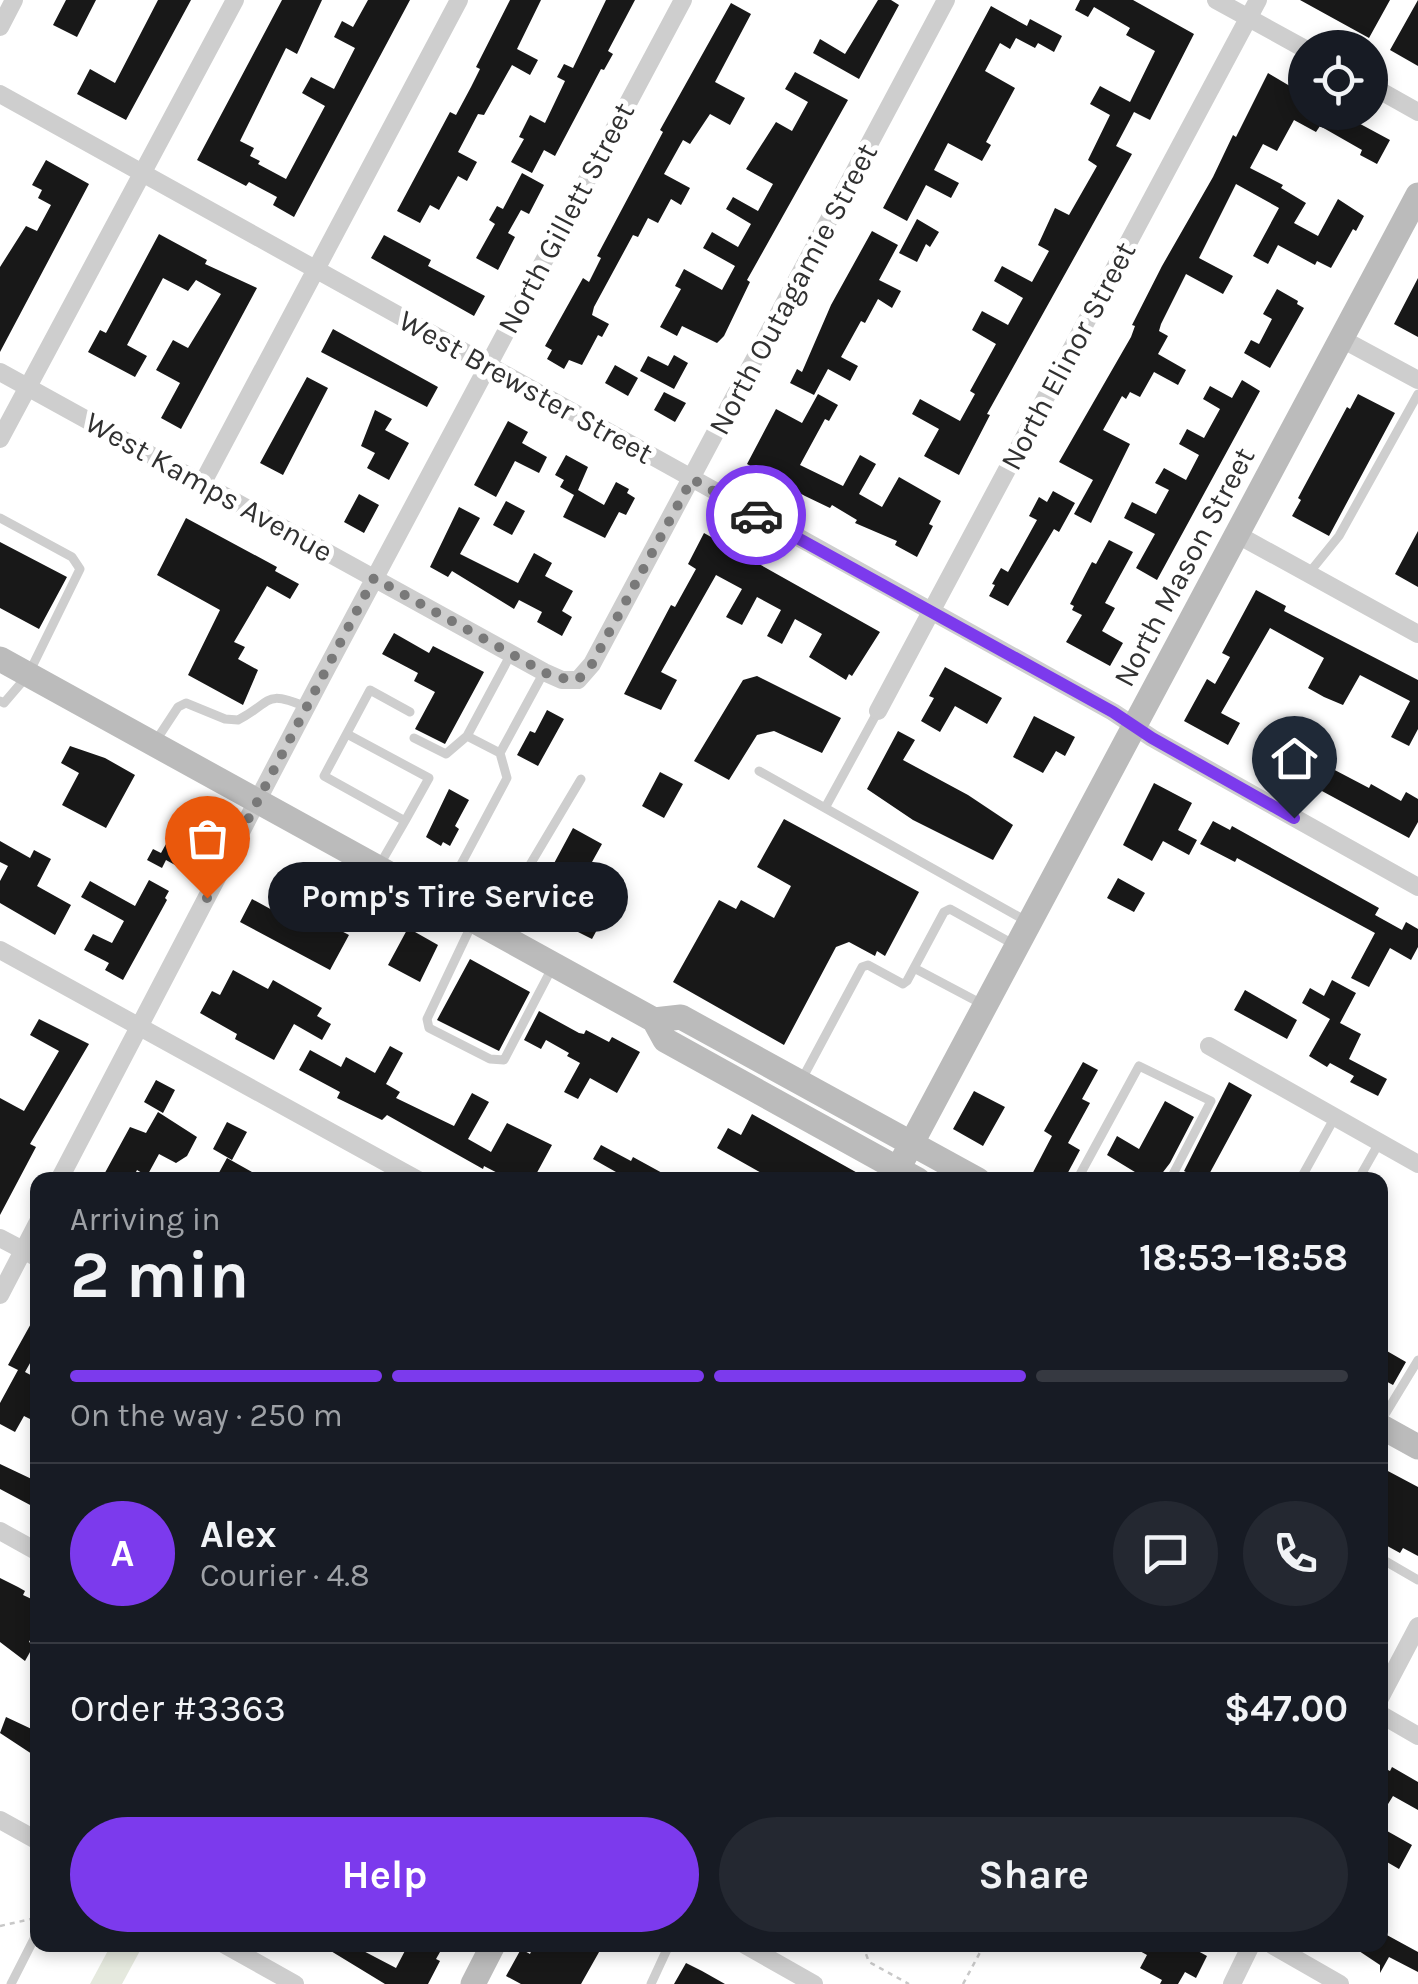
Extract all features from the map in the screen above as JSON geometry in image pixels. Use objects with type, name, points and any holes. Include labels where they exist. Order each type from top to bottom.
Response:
[{"type":"main road","name":"North Mason Street","points":[[904,1172],[912,1143],[1418,195]]},
{"type":"main road","points":[[0,659],[654,1020],[665,1040],[896,1172]]},
{"type":"main road","points":[[654,1020],[681,1016],[964,1172]]},
{"type":"main road","points":[[697,1057],[741,1067],[875,1139],[912,1143]]},
{"type":"main road","points":[[911,1172],[922,1166],[934,1172]]},
{"type":"main road","points":[[1388,1431],[1418,1447]]},
{"type":"main road","points":[[473,1984],[490,1952]]},
{"type":"street","points":[[0,27],[14,0]]},
{"type":"street","points":[[0,439],[235,0]]},
{"type":"street","points":[[202,484],[459,0]]},
{"type":"street","name":"North Gillett Street","points":[[63,1172],[683,0]]},
{"type":"street","name":"North Outagamie Street","points":[[578,680],[592,664],[946,0]]},
{"type":"street","points":[[1216,0],[1288,40]]},
{"type":"street","name":"North Elinor Street","points":[[878,711],[1258,0]]},
{"type":"street","name":"West Brewster Street","points":[[0,94],[1418,887]]},
{"type":"street","points":[[1388,95],[1418,112]]},
{"type":"street","points":[[1342,338],[1418,380]]},
{"type":"street","name":"West Kamps Avenue","points":[[0,372],[544,672],[562,680],[578,680]]},
{"type":"street","points":[[1238,535],[1418,634]]},
{"type":"street","points":[[0,950],[403,1172]]},
{"type":"street","points":[[1209,1046],[1418,1164]]},
{"type":"street","points":[[0,1238],[30,1254],[0,1295]]},
{"type":"street","points":[[0,1531],[30,1548]]},
{"type":"street","points":[[1388,1683],[1418,1626]]},
{"type":"street","points":[[1388,1719],[1418,1736]]},
{"type":"street","points":[[0,1820],[30,1837]]},
{"type":"street","points":[[237,1952],[295,1984]]},
{"type":"street","points":[[757,1952],[814,1984]]},
{"type":"street","points":[[1232,1984],[1248,1952]]},
{"type":"street","points":[[1284,1952],[1340,1984]]},
{"type":"lane","points":[[1308,574],[1340,536],[1418,394]]},
{"type":"lane","points":[[0,518],[72,556],[80,570],[28,675],[4,703],[0,702]]},
{"type":"lane","points":[[414,738],[446,754],[467,736],[512,654]]},
{"type":"lane","points":[[440,904],[507,778],[500,753],[544,672]]},
{"type":"lane","points":[[405,821],[324,776],[370,690],[410,712]]},
{"type":"lane","points":[[154,744],[178,708],[186,703],[224,719],[238,720],[266,699],[286,698],[306,707]]},
{"type":"lane","points":[[826,808],[878,711]]},
{"type":"lane","points":[[348,734],[428,778],[378,869]]},
{"type":"lane","points":[[467,736],[500,753]]},
{"type":"lane","points":[[759,771],[826,808],[1023,934]]},
{"type":"lane","points":[[553,966],[504,1060],[490,1059],[429,1028],[426,1019],[482,927],[582,779]]},
{"type":"lane","points":[[801,1082],[862,967],[868,965],[903,984],[944,912],[950,910],[1023,934]]},
{"type":"lane","points":[[914,968],[985,1006]]},
{"type":"lane","points":[[1081,1172],[1138,1066],[1211,1101],[1174,1172]]},
{"type":"lane","points":[[1304,1172],[1334,1117]]},
{"type":"lane","points":[[1362,1172],[1379,1142]]},
{"type":"lane","points":[[1388,1413],[1418,1360]]},
{"type":"lane","points":[[1388,1563],[1418,1580]]},
{"type":"lane","points":[[11,1984],[30,1947]]},
{"type":"lane","points":[[651,1984],[666,1952]]},
{"type":"path","points":[[0,1926],[30,1919]]},
{"type":"path","points":[[867,1952],[870,1962],[909,1984]]},
{"type":"path","points":[[963,1984],[980,1952]]},
{"type":"shaded area","points":[[107,1952],[139,1952],[122,1984],[90,1984]]},
{"type":"building","points":[[66,0],[96,0],[77,37],[53,25]]},
{"type":"building","points":[[158,0],[191,0],[126,120],[77,94],[90,69],[115,83]]},
{"type":"building","points":[[282,0],[322,0],[297,54],[286,48],[240,141],[254,148],[250,156],[260,161],[258,164],[286,179],[325,106],[302,93],[311,77],[334,89],[355,48],[334,37],[342,21],[353,27],[368,0],[410,0],[294,217],[273,205],[277,197],[249,182],[246,186],[197,160]]},
{"type":"building","points":[[510,0],[541,0],[517,49],[538,60],[530,75],[512,65],[484,115],[478,114],[458,152],[477,162],[467,181],[458,176],[439,210],[430,205],[420,223],[397,211],[450,112],[456,115],[471,87],[480,69],[476,67]]},
{"type":"building","points":[[606,0],[635,0],[608,51],[613,54],[601,69],[555,156],[544,150],[532,173],[511,162],[524,139],[519,137],[530,115],[545,123],[565,81],[557,77],[564,64],[573,68]]},
{"type":"building","points":[[878,0],[891,0],[899,5],[859,79],[813,53],[820,39],[845,54]]},
{"type":"building","points":[[1080,0],[1133,0],[1194,34],[1150,120],[1134,112],[1116,146],[1132,154],[987,414],[990,415],[959,475],[924,456],[939,429],[912,414],[920,399],[960,421],[975,394],[970,391],[996,344],[972,330],[982,311],[1008,325],[1023,298],[994,281],[1002,266],[1032,282],[1049,251],[1038,245],[1055,208],[1069,215],[1097,166],[1088,160],[1110,115],[1090,104],[1100,86],[1130,102],[1155,51],[1126,35],[1130,28],[1094,7],[1088,17],[1075,10]]},
{"type":"building","points":[[1300,0],[1390,0],[1373,30],[1354,30]]},
{"type":"building","points":[[1418,0],[1418,66],[1390,50]]},
{"type":"building","points":[[731,3],[751,14],[715,82],[745,98],[730,125],[710,114],[690,144],[683,140],[664,174],[690,188],[681,205],[671,199],[658,223],[648,218],[638,237],[633,235],[594,307],[592,315],[609,324],[602,337],[598,335],[582,365],[569,360],[564,369],[547,359],[552,350],[545,346],[583,278],[589,282],[601,258],[597,256],[663,132],[660,130]]},
{"type":"building","points":[[991,6],[1027,26],[1030,19],[1062,36],[1054,52],[1016,38],[1010,49],[1000,43],[985,71],[1015,88],[986,142],[991,145],[982,161],[948,143],[934,170],[959,183],[951,198],[926,185],[907,221],[883,208]]},
{"type":"building","points":[[795,72],[848,100],[747,280],[750,282],[724,336],[717,343],[682,326],[677,336],[660,327],[681,289],[675,286],[684,269],[722,290],[735,266],[703,248],[712,232],[738,247],[751,224],[726,209],[733,197],[758,211],[773,184],[746,169],[776,122],[792,131],[808,102],[785,89]]},
{"type":"building","points":[[1268,73],[1288,85],[1289,130],[1277,151],[1263,144],[1250,168],[1283,185],[1281,188],[1306,203],[1294,223],[1318,236],[1338,199],[1364,216],[1331,268],[1317,261],[1315,265],[1278,245],[1268,264],[1253,256],[1279,208],[1236,184],[1199,258],[1233,276],[1223,294],[1186,274],[1161,324],[1159,331],[1168,336],[1158,354],[1186,370],[1178,385],[1154,372],[1140,397],[1130,392],[1126,399],[1122,396],[1103,430],[1130,444],[1091,523],[1074,514],[1093,480],[1059,462],[1131,337],[1135,326],[1132,325],[1233,135],[1236,137]]},
{"type":"building","points":[[1327,130],[1371,130],[1390,140],[1377,164],[1360,155],[1362,150]]},
{"type":"building","points":[[46,160],[89,184],[0,352],[0,267],[26,226],[37,231],[51,205],[38,198],[42,190],[32,185]]},
{"type":"building","points":[[522,173],[544,185],[529,214],[521,210],[508,233],[515,237],[498,270],[476,258],[495,224],[489,220],[497,206],[503,209]]},
{"type":"building","points":[[917,219],[939,232],[930,247],[926,244],[917,262],[899,253]]},
{"type":"building","points":[[872,231],[898,245],[879,280],[901,291],[892,308],[878,299],[865,323],[861,321],[841,357],[858,366],[850,381],[828,369],[814,395],[790,383],[797,369],[802,372],[831,305]]},
{"type":"building","points":[[159,234],[207,260],[205,264],[257,288],[181,429],[161,418],[180,383],[156,370],[173,340],[188,348],[221,294],[196,280],[188,291],[163,278],[127,345],[147,356],[135,377],[88,352],[100,330],[106,333]]},
{"type":"building","points":[[384,235],[431,260],[428,266],[485,296],[474,316],[371,258]]},
{"type":"building","points":[[1418,278],[1418,337],[1394,324]]},
{"type":"building","points":[[1277,289],[1304,308],[1270,368],[1244,353],[1251,340],[1259,344],[1272,319],[1263,314]]},
{"type":"building","points":[[333,329],[438,387],[427,407],[321,352]]},
{"type":"building","points":[[674,355],[688,363],[674,389],[640,371],[648,356],[668,366]]},
{"type":"building","points":[[615,365],[638,378],[628,396],[605,383]]},
{"type":"building","points":[[307,377],[328,388],[283,475],[260,463]]},
{"type":"building","points":[[1242,380],[1260,391],[1157,580],[1136,568],[1155,534],[1124,518],[1132,502],[1156,514],[1169,490],[1155,483],[1164,468],[1186,480],[1199,455],[1179,444],[1187,429],[1204,438],[1220,409],[1203,399],[1210,386],[1232,398]]},
{"type":"building","points":[[664,392],[686,403],[675,422],[654,410]]},
{"type":"building","points":[[818,394],[838,405],[829,421],[825,419],[800,465],[843,486],[860,455],[876,464],[859,494],[882,507],[899,477],[941,501],[917,557],[895,545],[897,541],[855,523],[857,520],[832,505],[830,508],[805,496],[747,464],[776,409],[802,423]]},
{"type":"building","points":[[1358,394],[1395,413],[1329,536],[1292,516],[1347,407],[1350,409]]},
{"type":"building","points":[[375,410],[392,419],[385,430],[409,443],[389,480],[367,468],[375,453],[361,446]]},
{"type":"building","points":[[508,421],[528,432],[522,443],[547,457],[539,473],[515,461],[496,497],[474,485]]},
{"type":"building","points":[[566,455],[588,467],[578,490],[604,505],[616,482],[629,489],[627,493],[635,498],[626,515],[619,512],[605,538],[563,517],[574,495],[560,487],[564,480],[555,475]]},
{"type":"building","points":[[1053,491],[1075,503],[1059,532],[1054,529],[1008,606],[989,596],[995,585],[992,584],[1001,568],[1008,572],[1037,520],[1029,516],[1039,497],[1047,502]]},
{"type":"building","points":[[359,494],[379,505],[364,533],[344,522]]},
{"type":"building","points":[[506,501],[525,511],[512,535],[493,525]]},
{"type":"building","points":[[459,507],[480,518],[460,554],[518,583],[534,553],[552,563],[545,576],[573,591],[562,611],[572,617],[562,636],[537,622],[542,612],[519,600],[514,609],[452,571],[448,577],[430,567]]},
{"type":"building","points":[[186,518],[277,567],[275,571],[299,584],[290,599],[267,586],[234,642],[245,647],[238,659],[258,670],[243,705],[188,675],[220,610],[157,575]]},
{"type":"building","points":[[1418,531],[1418,587],[1395,574]]},
{"type":"building","points":[[704,533],[880,632],[852,676],[849,674],[846,680],[809,657],[822,634],[795,619],[782,644],[767,636],[781,610],[757,597],[742,625],[726,617],[742,589],[716,575],[661,672],[677,680],[661,710],[624,694],[671,605],[675,607],[696,569],[688,564]]},
{"type":"building","points":[[1109,540],[1133,552],[1105,603],[1115,608],[1102,631],[1123,643],[1110,666],[1066,642],[1082,615],[1072,610],[1074,606],[1070,604],[1092,562],[1096,564]]},
{"type":"building","points":[[0,542],[67,577],[39,629],[0,608]]},
{"type":"building","points":[[1256,590],[1286,606],[1284,611],[1418,680],[1418,729],[1409,746],[1391,737],[1410,701],[1360,675],[1343,705],[1324,697],[1308,688],[1324,658],[1270,628],[1221,713],[1240,723],[1228,745],[1184,721],[1207,679],[1215,684],[1230,657],[1222,653]]},
{"type":"building","points":[[394,633],[429,653],[433,646],[484,672],[445,744],[415,729],[435,692],[414,681],[418,673],[382,654]]},
{"type":"building","points":[[945,667],[1002,698],[987,724],[955,706],[940,732],[921,721]]},
{"type":"building","points":[[757,676],[841,718],[822,753],[774,731],[757,735],[729,780],[694,761],[743,680]]},
{"type":"building","points":[[547,710],[564,719],[538,766],[517,755]]},
{"type":"building","points":[[1034,716],[1075,737],[1065,756],[1056,751],[1043,773],[1013,757]]},
{"type":"building","points":[[898,731],[915,740],[903,760],[1013,825],[993,860],[913,820],[867,789]]},
{"type":"building","points":[[1270,732],[1315,757],[1319,748],[1335,757],[1329,767],[1369,788],[1371,784],[1401,801],[1406,792],[1418,799],[1418,822],[1409,838],[1257,756]]},
{"type":"building","points":[[70,746],[105,758],[135,775],[106,828],[62,805],[79,773],[61,763]]},
{"type":"building","points":[[660,772],[683,784],[664,818],[642,806]]},
{"type":"building","points":[[1154,783],[1192,803],[1178,830],[1197,840],[1189,855],[1163,841],[1152,861],[1123,845]]},
{"type":"building","points":[[449,789],[469,800],[455,826],[459,829],[450,846],[443,842],[441,846],[426,837]]},
{"type":"building","points":[[186,808],[205,818],[184,870],[166,860],[162,868],[147,860],[153,849],[161,853]]},
{"type":"building","points":[[784,819],[919,892],[885,956],[877,951],[875,956],[849,942],[836,947],[784,1045],[673,982],[719,900],[736,909],[741,900],[774,918],[791,886],[757,867]]},
{"type":"building","points":[[1213,821],[1230,830],[1232,826],[1379,908],[1375,915],[1402,930],[1406,922],[1418,929],[1418,947],[1411,960],[1390,948],[1369,987],[1351,978],[1375,933],[1237,858],[1235,862],[1200,844]]},
{"type":"building","points":[[573,828],[602,844],[592,862],[624,880],[592,939],[530,908]]},
{"type":"building","points":[[0,841],[30,858],[34,850],[51,859],[37,886],[71,905],[55,935],[0,903],[0,881],[8,866],[0,862]]},
{"type":"building","points":[[1118,878],[1145,893],[1134,912],[1107,898]]},
{"type":"building","points":[[149,880],[169,891],[167,900],[123,980],[105,970],[109,963],[84,950],[93,934],[112,943],[124,921],[81,897],[90,881],[135,906]]},
{"type":"building","points":[[306,890],[314,894],[311,915],[349,935],[330,970],[240,922],[252,899],[285,917],[293,901]]},
{"type":"building","points":[[408,928],[438,945],[420,982],[388,965]]},
{"type":"building","points":[[470,959],[530,992],[499,1051],[437,1020]]},
{"type":"building","points":[[233,970],[268,989],[273,980],[322,1008],[317,1016],[331,1024],[322,1040],[294,1024],[274,1060],[235,1039],[237,1034],[200,1013],[212,991],[220,995]]},
{"type":"building","points":[[1332,980],[1356,993],[1340,1023],[1361,1034],[1349,1059],[1387,1079],[1378,1096],[1350,1082],[1354,1076],[1309,1056],[1330,1019],[1302,1003],[1310,988],[1324,996]]},
{"type":"building","points":[[1245,990],[1297,1020],[1287,1039],[1234,1010]]},
{"type":"building","points":[[539,1011],[579,1033],[586,1030],[609,1042],[612,1037],[640,1052],[617,1093],[590,1078],[578,1099],[564,1092],[580,1063],[546,1040],[541,1049],[524,1040]]},
{"type":"building","points":[[39,1019],[89,1044],[30,1144],[36,1147],[0,1215],[0,1098],[24,1111],[59,1051],[30,1035]]},
{"type":"building","points":[[390,1046],[403,1053],[386,1084],[400,1092],[396,1098],[454,1126],[472,1093],[489,1102],[468,1139],[491,1152],[507,1123],[552,1145],[537,1172],[496,1172],[484,1166],[483,1169],[387,1115],[382,1120],[337,1098],[340,1092],[299,1070],[310,1050],[341,1067],[346,1057],[375,1073]]},
{"type":"building","points":[[1083,1062],[1098,1070],[1082,1099],[1090,1103],[1068,1143],[1080,1150],[1068,1172],[1033,1172],[1052,1136],[1044,1131]]},
{"type":"building","points":[[156,1080],[175,1090],[163,1113],[144,1102]]},
{"type":"building","points":[[1229,1082],[1252,1095],[1210,1172],[1184,1171]]},
{"type":"building","points":[[974,1091],[1005,1107],[983,1146],[953,1129]]},
{"type":"building","points":[[1165,1101],[1194,1117],[1163,1172],[1135,1172],[1107,1155],[1117,1136],[1139,1149]]},
{"type":"building","points":[[158,1112],[197,1137],[187,1156],[176,1163],[159,1154],[149,1172],[105,1172],[130,1127],[146,1133]]},
{"type":"building","points":[[752,1114],[856,1172],[760,1172],[717,1148],[728,1128],[741,1135]]},
{"type":"building","points":[[227,1122],[247,1132],[232,1160],[213,1149]]},
{"type":"building","points":[[601,1145],[660,1172],[616,1172],[593,1159]]},
{"type":"building","points":[[227,1158],[252,1172],[219,1172]]},
{"type":"building","points":[[30,1325],[30,1363],[25,1372],[30,1375],[30,1419],[24,1416],[15,1432],[0,1424],[0,1403],[18,1370],[8,1365]]},
{"type":"building","points":[[1388,1352],[1406,1362],[1393,1385],[1388,1382]]},
{"type":"building","points":[[0,1464],[30,1478],[30,1505],[0,1489]]},
{"type":"building","points":[[1388,1471],[1418,1487],[1418,1556],[1403,1548],[1400,1553],[1388,1546]]},
{"type":"building","points":[[0,1578],[25,1591],[23,1595],[30,1598],[30,1652],[25,1661],[0,1642]]},
{"type":"building","points":[[6,1717],[30,1728],[30,1753],[0,1733]]},
{"type":"building","points":[[1392,1767],[1418,1782],[1418,1810],[1393,1796],[1388,1804],[1388,1770]]},
{"type":"building","points":[[1388,1832],[1412,1845],[1399,1869],[1388,1863]]},
{"type":"building","points":[[1388,1936],[1418,1952],[1418,1972],[1389,1957],[1380,1973],[1380,1965],[1360,1952],[1388,1952]]},
{"type":"building","points":[[332,1952],[365,1952],[396,1968],[404,1952],[440,1952],[436,1959],[440,1961],[428,1984],[385,1984]]},
{"type":"building","points":[[519,1952],[599,1952],[581,1984],[521,1984],[506,1976]]},
{"type":"building","points":[[1142,1952],[1200,1952],[1207,1956],[1196,1978],[1185,1972],[1178,1984],[1160,1984],[1162,1980],[1140,1968],[1147,1955]]},
{"type":"building","points":[[686,1963],[702,1971],[725,1984],[674,1984]]},
{"type":"way so far","points":[[207,898],[374,578],[553,677],[578,680],[592,664],[692,479],[756,515]]},
{"type":"place","name":"Pomp's Tire Service","points":[[207,898]]},
{"type":"route","points":[[756,515],[1113,712],[1294,818]]}]
